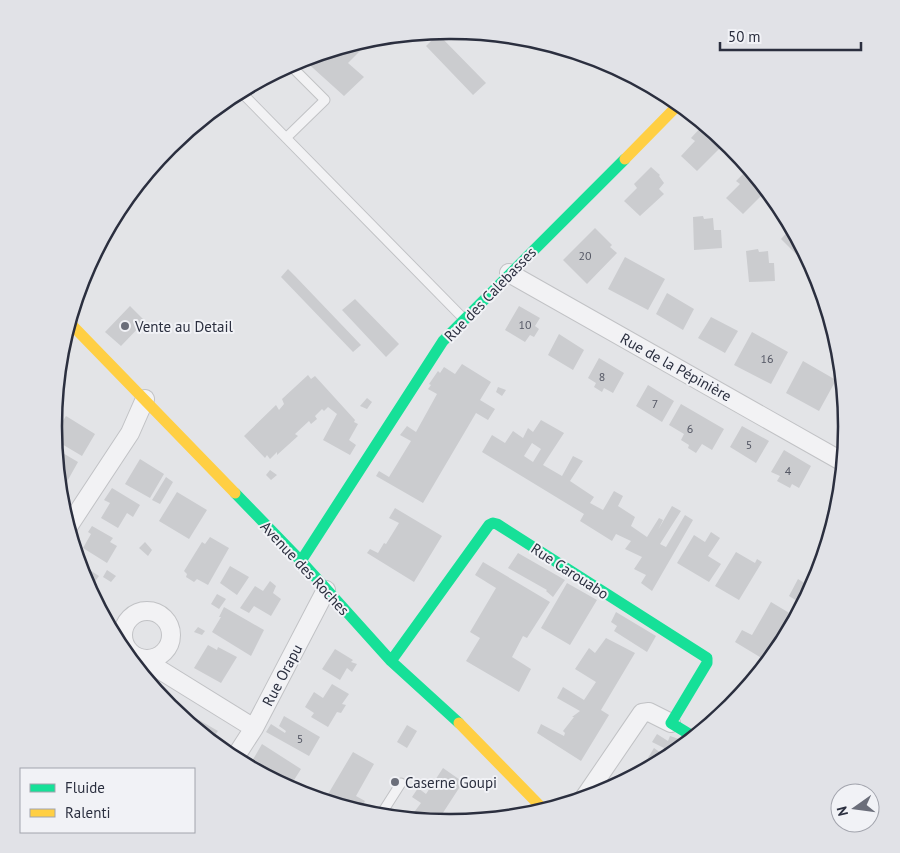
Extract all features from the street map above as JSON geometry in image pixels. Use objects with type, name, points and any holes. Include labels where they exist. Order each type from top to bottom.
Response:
[{"type":"street","name":"Rue des Calebasses","points":[[301,561],[443,341],[673,110]]},
{"type":"street","name":"Rue de la Pépinière","points":[[509,273],[836,458]]},
{"type":"street","name":"Avenue des Roches","points":[[75,328],[301,561],[391,661],[446,710],[538,804]]},
{"type":"street","points":[[74,520],[130,433],[145,399]]},
{"type":"street","name":"Rue Carouabo","points":[[391,661],[489,525],[493,523],[707,658],[707,663],[671,722]]},
{"type":"street","name":"Rue Orapu","points":[[239,751],[254,728],[326,590]]},
{"type":"street","points":[[144,660],[254,728]]},
{"type":"street","points":[[591,788],[642,713],[649,712],[688,732]]},
{"type":"lane","points":[[286,138],[324,100],[296,71]]},
{"type":"lane","points":[[246,98],[464,319]]},
{"type":"lane","points":[[385,809],[401,783]]},
{"type":"building","points":[[443,39],[486,83],[473,95],[426,46],[432,40]]},
{"type":"building","points":[[362,49],[348,63],[364,77],[344,96],[310,65]]},
{"type":"building","points":[[699,129],[720,148],[697,171],[681,156],[695,141],[691,138]]},
{"type":"building","points":[[651,167],[660,175],[664,183],[659,189],[664,194],[640,216],[624,201],[637,188],[634,184]]},
{"type":"building","points":[[744,173],[762,195],[743,214],[726,198],[740,184],[736,181]]},
{"type":"building","points":[[703,216],[704,219],[713,218],[714,230],[721,230],[722,248],[694,250],[693,217]]},
{"type":"building","points":[[595,228],[612,245],[610,247],[617,253],[587,284],[563,260]]},
{"type":"building","points":[[786,233],[798,256],[781,239]]},
{"type":"building","points":[[758,249],[759,252],[768,251],[769,263],[774,263],[775,281],[749,282],[746,251]]},
{"type":"building","points":[[625,257],[665,279],[648,310],[608,289]]},
{"type":"building","points":[[288,269],[361,345],[353,352],[281,277]]},
{"type":"building","points":[[667,293],[694,309],[683,330],[656,314]]},
{"type":"building","points":[[355,299],[399,344],[386,357],[342,310]]},
{"type":"building","name":"Vente au Detail","points":[[130,306],[145,321],[121,346],[105,332]]},
{"type":"building","points":[[519,306],[540,318],[535,326],[539,329],[534,337],[530,335],[525,342],[505,330]]},
{"type":"building","points":[[711,317],[738,331],[725,353],[698,338]]},
{"type":"building","points":[[752,332],[788,352],[771,384],[734,365]]},
{"type":"building","points":[[559,334],[584,350],[573,370],[548,355]]},
{"type":"building","points":[[599,358],[624,373],[613,393],[604,388],[602,392],[594,387],[596,383],[588,378]]},
{"type":"building","points":[[803,361],[834,379],[835,382],[819,411],[786,393]]},
{"type":"building","points":[[462,364],[491,382],[480,400],[495,409],[488,420],[476,413],[423,503],[376,476],[379,471],[389,477],[411,441],[400,435],[407,426],[416,432],[437,394],[428,389],[431,385],[429,384],[438,371],[440,373],[444,367],[455,374]]},
{"type":"building","points":[[308,375],[311,379],[315,376],[355,420],[354,422],[358,424],[349,440],[356,445],[350,455],[323,440],[337,414],[328,407],[324,411],[322,409],[315,416],[317,419],[311,424],[309,421],[295,434],[298,436],[277,455],[277,452],[270,459],[267,455],[265,458],[244,436],[276,405],[279,410],[284,404],[282,399]]},
{"type":"building","points":[[648,385],[674,401],[662,422],[636,406]]},
{"type":"building","points":[[498,387],[506,390],[502,396],[496,392]]},
{"type":"building","points":[[367,398],[372,402],[367,409],[360,406]]},
{"type":"building","points":[[681,404],[724,429],[712,450],[702,444],[696,453],[681,440],[684,434],[669,425]]},
{"type":"building","points":[[66,416],[95,434],[82,456],[63,445],[62,422]]},
{"type":"building","points":[[541,420],[564,433],[543,465],[562,476],[573,456],[583,461],[570,481],[594,497],[590,503],[603,510],[614,491],[623,496],[618,506],[635,517],[631,526],[647,537],[659,518],[663,520],[658,530],[672,506],[681,511],[660,544],[666,547],[685,515],[693,520],[652,591],[641,583],[646,575],[634,569],[642,557],[625,549],[631,541],[616,534],[612,541],[580,521],[584,514],[482,452],[492,435],[505,443],[513,431],[523,438],[528,428],[533,432]],"holes":[[[532,443],[541,449],[533,462],[524,456]]]},
{"type":"building","points":[[742,426],[769,441],[756,463],[730,447]]},
{"type":"building","points":[[784,450],[811,466],[799,488],[792,484],[790,488],[777,481],[780,476],[771,472]]},
{"type":"building","points":[[63,453],[78,462],[67,482]]},
{"type":"building","points":[[140,459],[164,474],[150,498],[125,484]]},
{"type":"building","points":[[270,470],[277,475],[271,480],[266,475]]},
{"type":"building","points":[[166,477],[173,482],[160,504],[152,500]]},
{"type":"building","points":[[112,488],[140,505],[133,517],[127,513],[118,528],[101,518],[110,503],[104,500]]},
{"type":"building","points":[[177,492],[207,510],[189,539],[159,521]]},
{"type":"building","points":[[395,508],[442,536],[414,582],[367,553],[370,549],[378,553],[384,543],[386,544],[399,523],[389,518]]},
{"type":"building","points":[[92,526],[113,538],[110,542],[117,546],[107,563],[83,548],[91,534],[88,532]]},
{"type":"building","points":[[711,532],[720,538],[708,556],[721,564],[709,582],[677,563],[694,535],[705,542]]},
{"type":"building","points":[[210,537],[229,548],[208,585],[197,579],[194,582],[186,577],[187,574],[184,571],[202,542],[205,544]]},
{"type":"building","points":[[145,542],[152,550],[148,556],[139,548]]},
{"type":"building","points":[[736,552],[755,563],[757,559],[762,562],[739,600],[715,586]]},
{"type":"building","points":[[518,553],[565,580],[553,597],[547,590],[508,568]]},
{"type":"building","points":[[483,562],[550,602],[527,638],[523,636],[512,657],[531,669],[519,692],[466,661],[480,638],[470,632],[496,588],[475,575]]},
{"type":"building","points":[[230,566],[249,577],[237,595],[220,583]]},
{"type":"building","points":[[90,570],[99,576],[95,582]]},
{"type":"building","points":[[107,570],[116,576],[111,582],[103,577]]},
{"type":"building","points":[[798,579],[805,583],[797,601],[789,596]]},
{"type":"building","points":[[270,581],[276,586],[273,593],[281,599],[271,616],[254,606],[249,613],[240,608],[255,586],[263,591]]},
{"type":"building","points":[[567,583],[597,600],[570,645],[541,628]]},
{"type":"building","points":[[217,594],[226,599],[219,609],[211,604]]},
{"type":"building","points":[[771,602],[790,613],[761,658],[735,642],[742,630],[752,635]]},
{"type":"building","points":[[224,607],[264,630],[251,656],[212,632],[221,617],[219,617]]},
{"type":"building","points":[[616,612],[656,636],[647,652],[614,631],[617,626],[611,622]]},
{"type":"building","points":[[198,627],[205,631],[202,635],[194,632]]},
{"type":"building","points":[[606,638],[635,653],[601,710],[609,715],[581,761],[537,733],[541,724],[564,736],[565,733],[563,731],[574,717],[572,717],[580,711],[557,698],[563,687],[584,700],[596,682],[575,669],[589,648],[595,653]]},
{"type":"building","points":[[208,645],[217,650],[218,647],[237,657],[221,683],[194,668]]},
{"type":"building","points":[[335,649],[353,660],[351,662],[357,664],[352,672],[347,668],[340,680],[322,669]]},
{"type":"building","points":[[332,684],[349,694],[342,704],[346,705],[341,713],[337,712],[328,727],[311,717],[314,713],[305,707],[314,692],[323,698]]},
{"type":"building","points":[[284,716],[320,737],[309,756],[266,732],[271,724],[285,733],[286,731],[279,726]]},
{"type":"building","points":[[199,720],[218,731],[215,735],[198,721]]},
{"type":"building","points":[[407,725],[417,731],[407,748],[397,742]]},
{"type":"building","points":[[657,734],[668,741],[670,736],[679,739],[662,751],[664,748],[652,742]]},
{"type":"building","points":[[262,744],[301,769],[293,781],[253,760]]},
{"type":"building","points":[[654,748],[660,752],[646,761]]},
{"type":"building","points":[[353,752],[374,764],[356,796],[365,801],[363,804],[328,795]]},
{"type":"building","points":[[443,768],[463,782],[442,814],[414,812],[421,803],[412,797],[418,788],[426,794]]},
{"type":"traffic: fast","points":[[301,561],[443,341],[625,159]]},
{"type":"traffic: fast","points":[[235,493],[301,561],[391,661],[459,723]]},
{"type":"traffic: fast","points":[[391,661],[489,525],[493,523],[707,658],[707,663],[671,723],[687,733]]},
{"type":"traffic: slow","points":[[625,159],[673,110]]},
{"type":"traffic: slow","points":[[75,328],[235,493]]},
{"type":"traffic: slow","points":[[459,723],[538,804]]},
{"type":"place","name":"Vente au Detail","points":[[125,326]]},
{"type":"place","name":"Caserne Goupi","points":[[395,782]]}]
